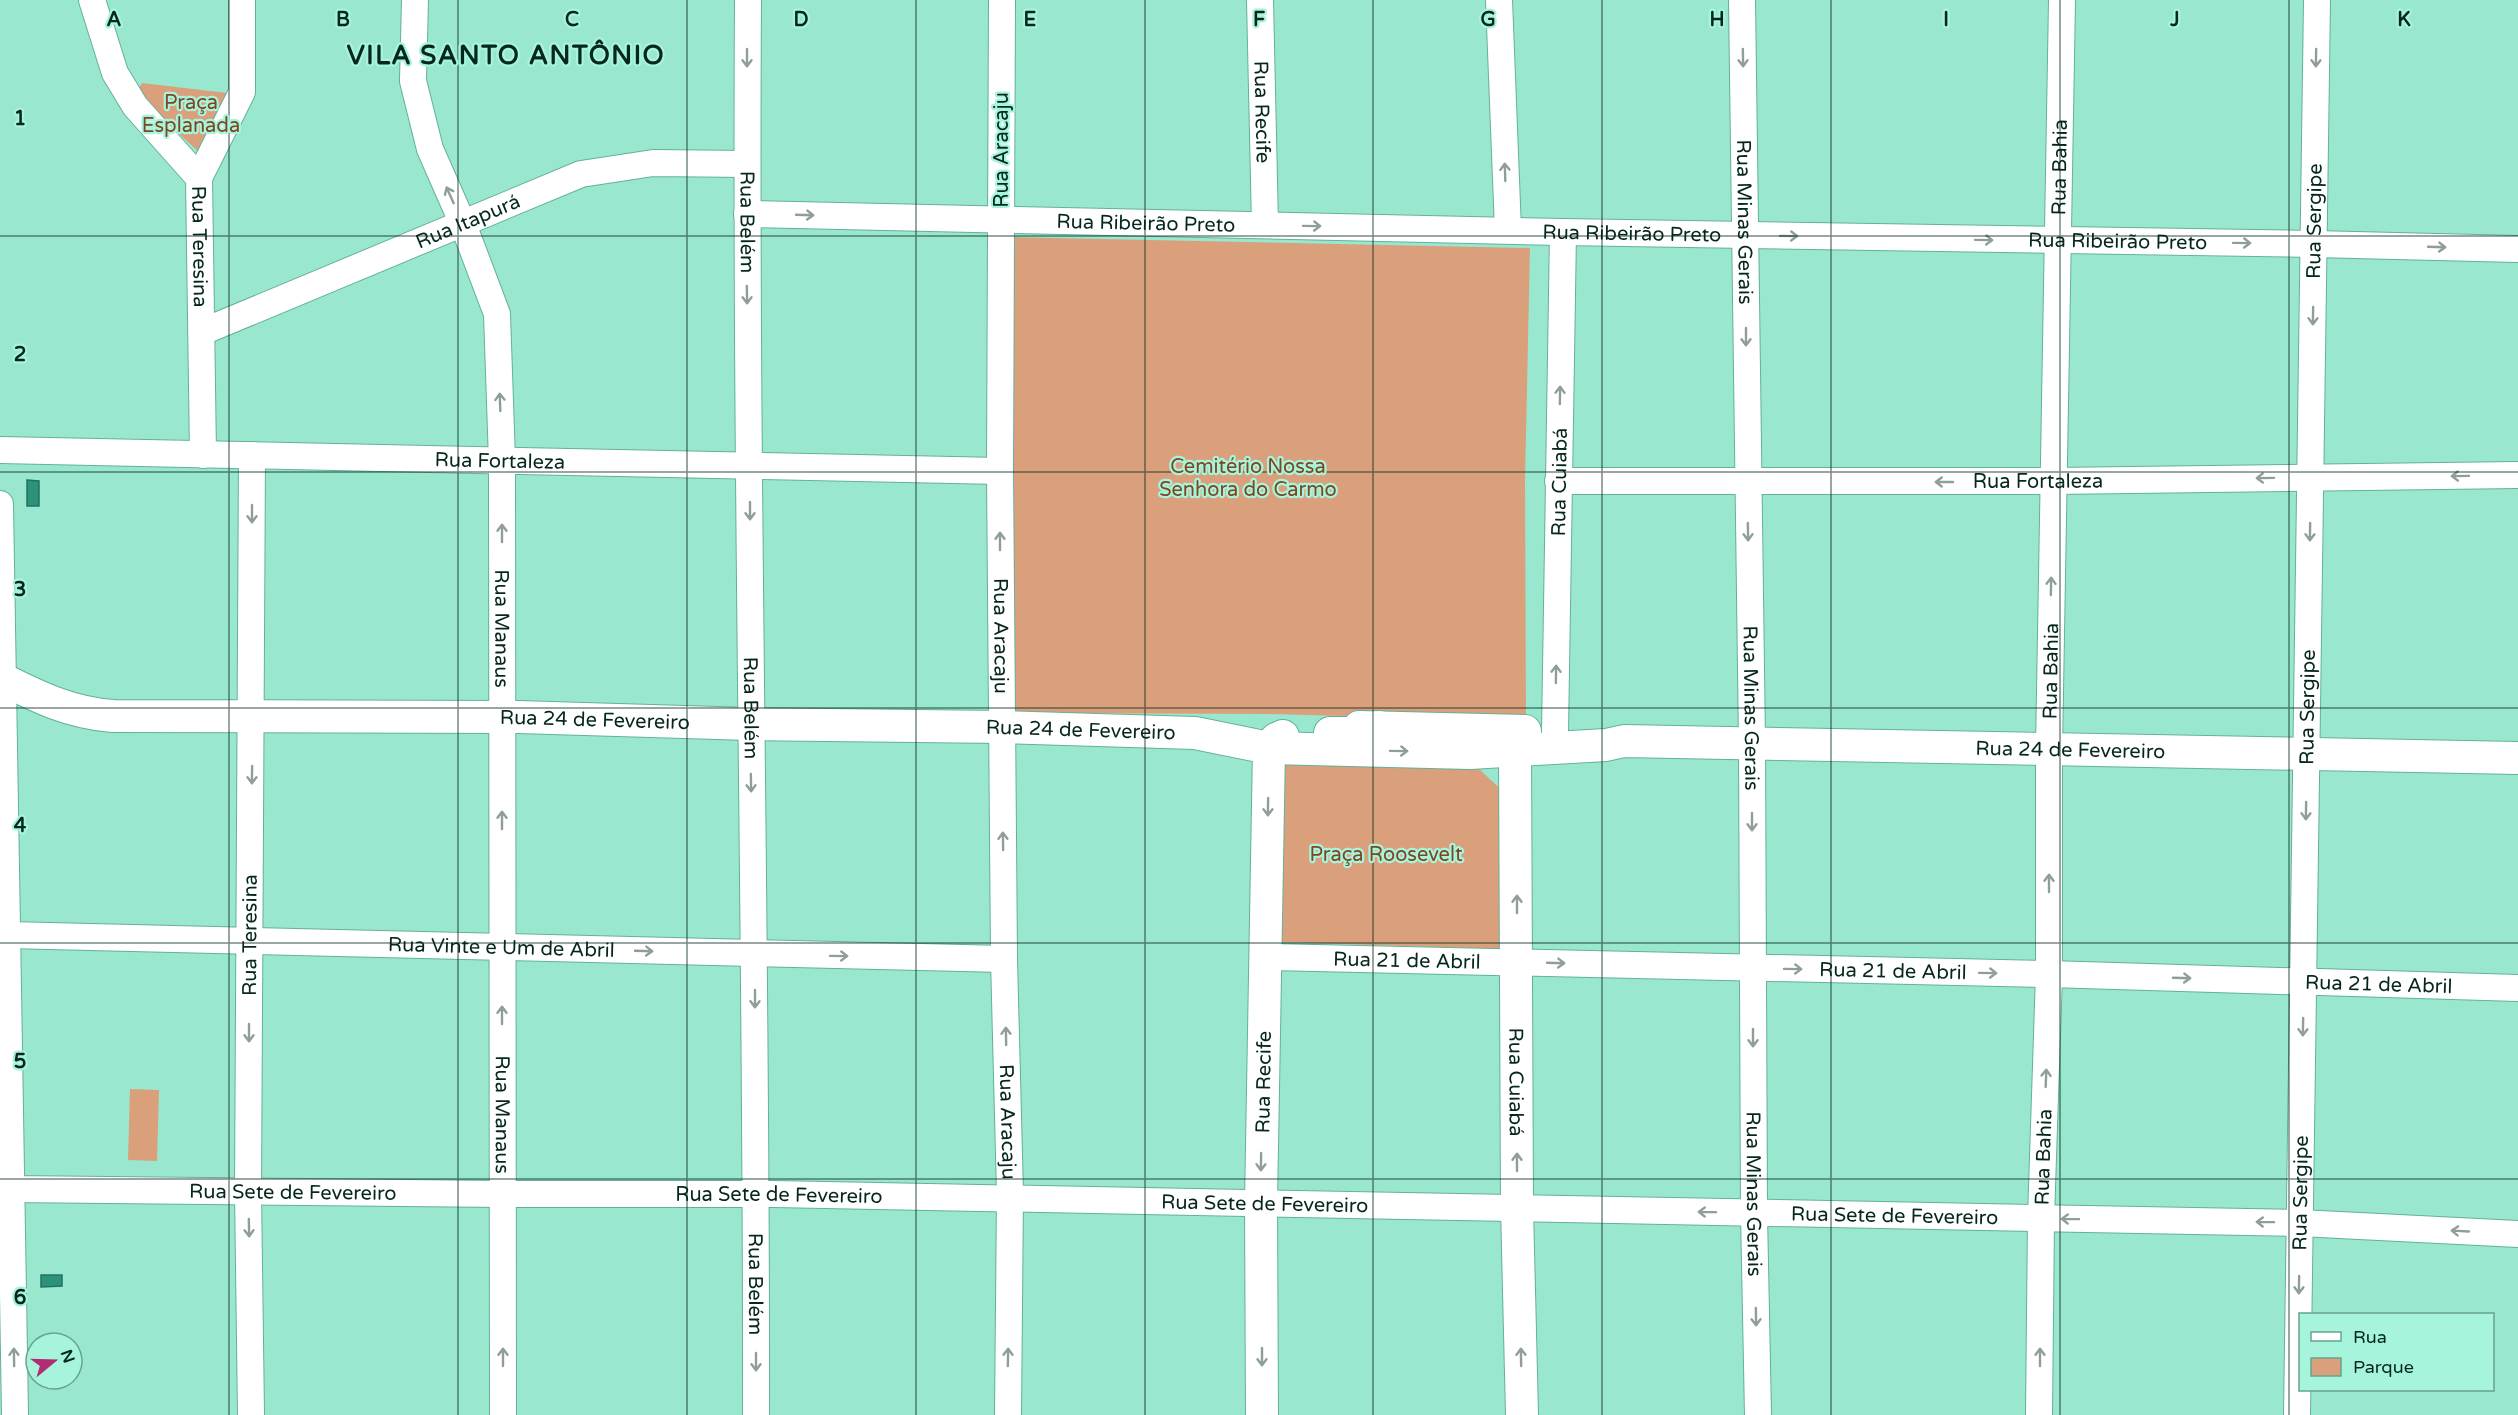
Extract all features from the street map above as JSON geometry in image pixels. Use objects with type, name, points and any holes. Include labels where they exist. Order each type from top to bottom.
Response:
[{"type":"main road","name":"Rua 24 de Fevereiro","points":[[2,679],[65,708],[113,717],[502,717],[750,724],[1002,727],[1195,733],[1269,748],[1470,753],[1534,743],[1606,736],[1624,741],[2306,752],[2518,758]]},
{"type":"main road","name":"Rua 24 de Fevereiro","points":[[1195,733],[1228,727],[1379,727],[1440,729],[1534,743]]},
{"type":"main road","points":[[1269,748],[1276,739],[1287,734],[1358,733],[1379,727]]},
{"type":"main road","points":[[1440,729],[1516,788]]},
{"type":"main road","name":"Rua Cuiabá","points":[[1522,1415],[1517,1208],[1516,788],[1534,743]]},
{"type":"main road","name":"Rua Recife","points":[[1262,1415],[1261,1203],[1269,748]]},
{"type":"street","name":"Rua Teresina","points":[[92,0],[115,73],[135,106],[199,178],[203,454]]},
{"type":"street","points":[[199,178],[242,92],[242,0]]},
{"type":"street","name":"Rua Manaus","points":[[415,0],[413,81],[430,149],[463,224],[497,314],[502,461],[503,1415]]},
{"type":"street","name":"Rua Belém","points":[[748,0],[747,214],[750,724],[755,955],[756,1415]]},
{"type":"street","name":"Rua Aracaju","points":[[1002,0],[1000,471],[1010,1199],[1008,1415]]},
{"type":"street","name":"Rua Recife","points":[[1260,0],[1265,225]]},
{"type":"street","points":[[1498,0],[1508,230]]},
{"type":"street","name":"Rua Minas Gerais","points":[[1742,0],[1758,1415]]},
{"type":"street","name":"Rua Bahia","points":[[2040,1415],[2041,1218],[2049,974],[2049,749],[2062,0]]},
{"type":"street","name":"Rua Sergipe","points":[[2297,1415],[2317,0]]},
{"type":"street","name":"Rua Itapurá","points":[[202,332],[581,174],[653,163],[747,164]]},
{"type":"street","name":"Rua Ribeirão Preto","points":[[747,214],[1746,236],[2314,243],[2518,249]]},
{"type":"street","name":"Rua Cuiabá","points":[[1534,743],[1558,481],[1563,232]]},
{"type":"street","name":"Rua Fortaleza","points":[[0,450],[1000,471]]},
{"type":"street","name":"Rua Teresina","points":[[251,1415],[248,1191],[252,455]]},
{"type":"street","name":"Rua Fortaleza","points":[[1558,481],[2053,481],[2518,475]]},
{"type":"street","points":[[0,504],[5,1184],[15,1415]]},
{"type":"street","name":"Rua Vinte e Um de Abril","points":[[4,933],[755,955],[1005,958]]},
{"type":"street","name":"Rua 21 de Abril","points":[[1266,957],[2049,974],[2518,988]]},
{"type":"street","name":"Rua Sete de Fevereiro","points":[[5,1184],[248,1191],[756,1194],[1754,1212],[2300,1223],[2518,1234]]},
{"type":"green space","name":"Praça Esplanada","points":[[142,83],[227,93],[200,153],[141,99],[137,91]]},
{"type":"green space","name":"Cemitério Nossa Senhora do Carmo","points":[[1009,237],[1530,248],[1525,481],[1526,721],[1270,714],[1011,713]]},
{"type":"green space","name":"Praça Roosevelt","points":[[1276,758],[1478,768],[1509,797],[1505,949],[1275,942]]},
{"type":"green space","points":[[130,1089],[159,1090],[157,1161],[128,1160]]},
{"type":"shaded area","points":[[27,480],[39,481],[39,506],[27,506]]},
{"type":"shaded area","points":[[41,1275],[62,1275],[62,1286],[41,1287]]},
{"type":"district","name":"VILA SANTO ANTÔNIO","points":[[506,55]]}]
